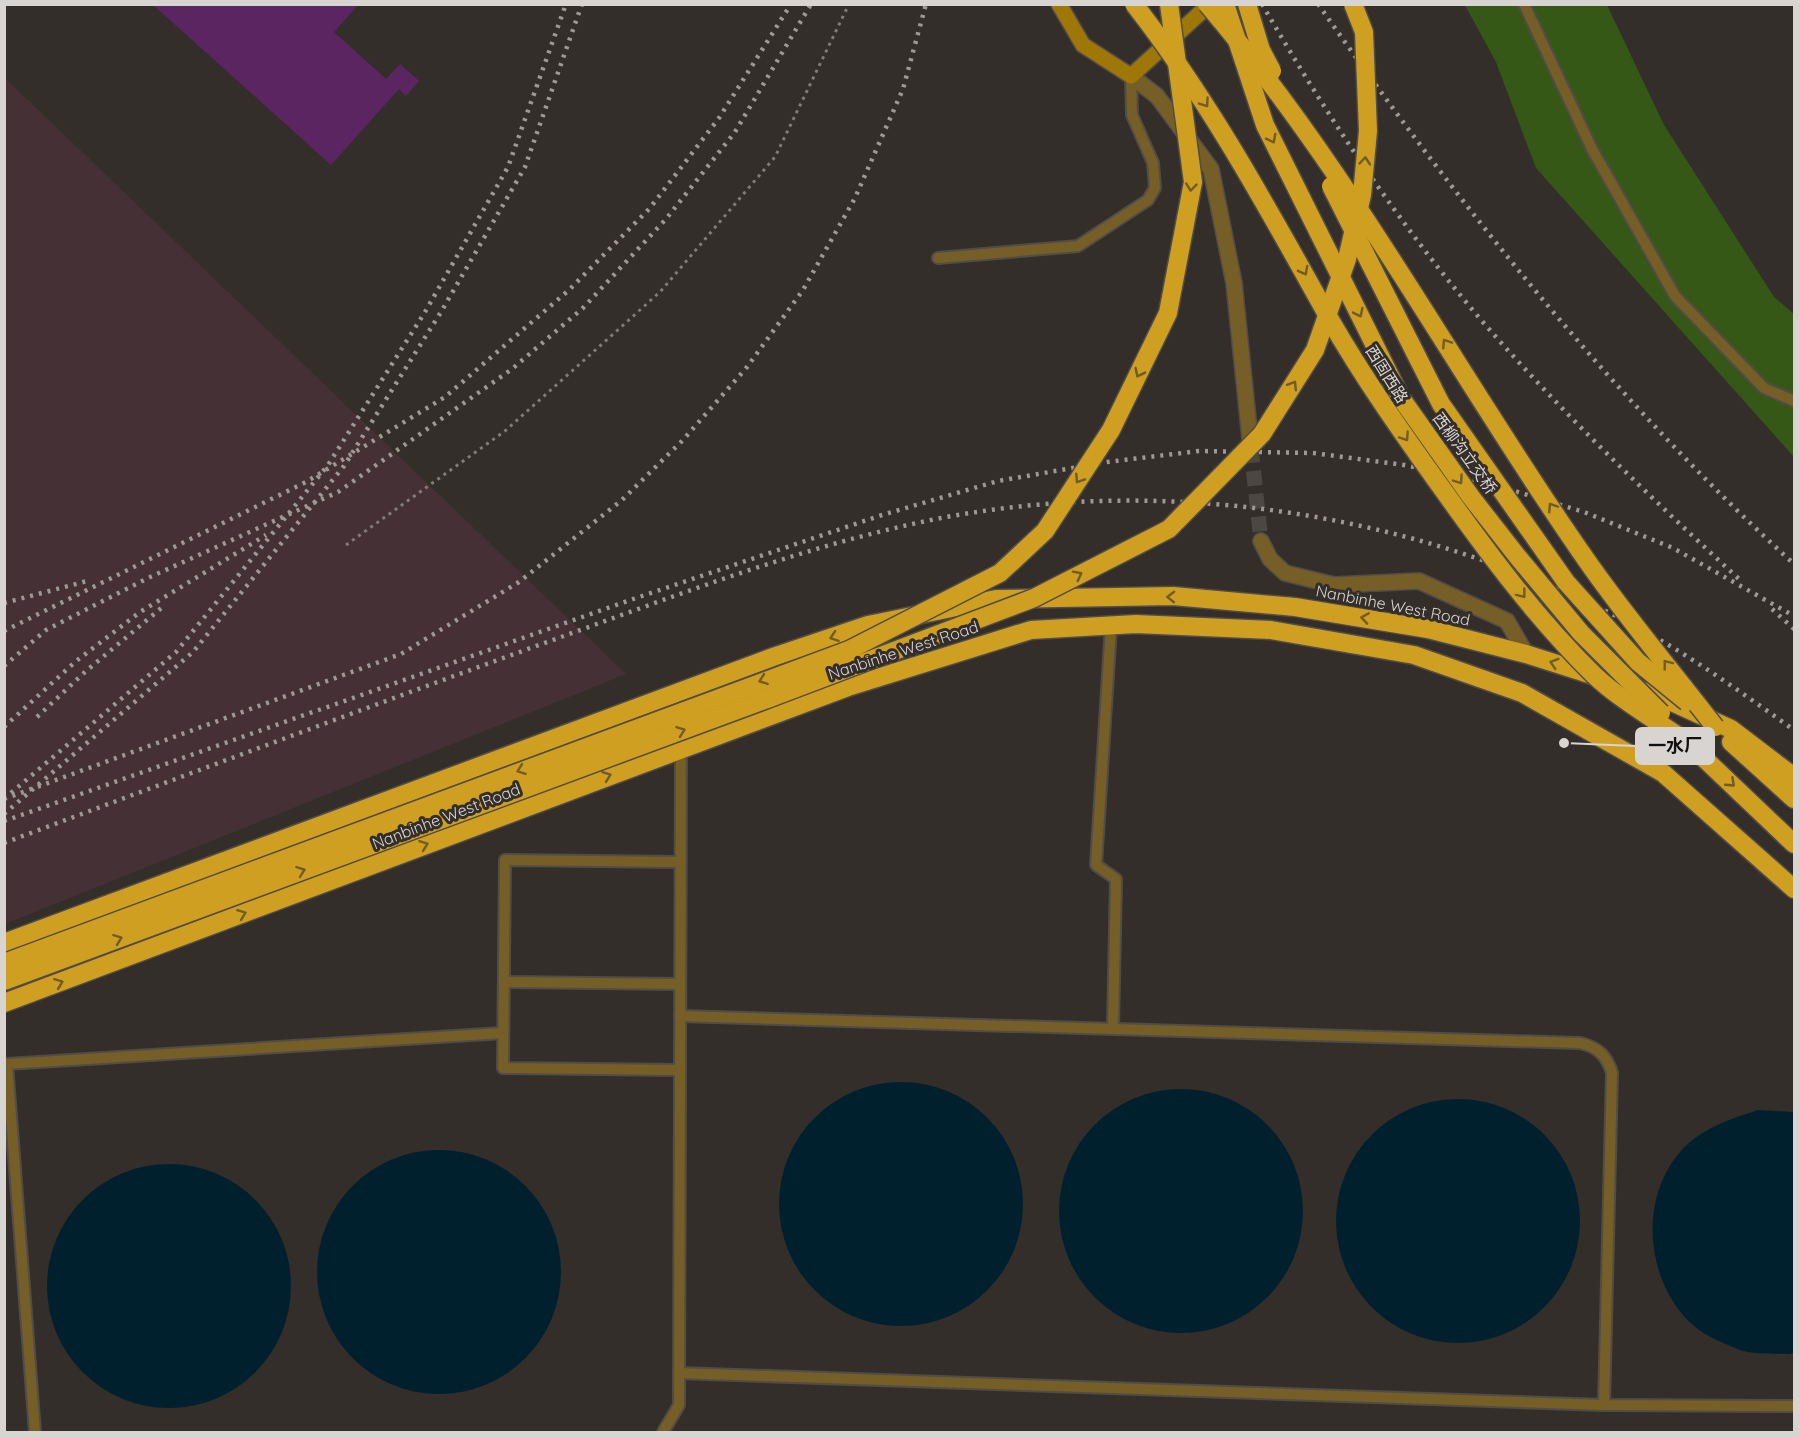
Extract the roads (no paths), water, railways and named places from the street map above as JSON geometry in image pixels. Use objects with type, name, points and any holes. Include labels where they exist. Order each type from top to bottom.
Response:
[{"type":"highway","name":"西固西路","points":[[1134,4],[1221,127],[1283,231],[1330,320],[1405,437],[1477,538],[1546,625],[1596,677],[1688,743]]},
{"type":"highway","points":[[4,963],[849,650],[1000,573],[1045,531],[1111,430],[1168,313],[1193,182],[1169,4]]},
{"type":"highway","points":[[1209,4],[1246,50],[1328,163],[1585,559],[1715,727]]},
{"type":"highway","name":"西柳沟立交桥","points":[[1225,4],[1265,125],[1401,398],[1471,497],[1581,633],[1688,743],[1794,844]]},
{"type":"highway","name":"西柳沟立交桥","points":[[1247,4],[1261,50],[1441,404],[1566,582],[1638,662],[1715,727],[1794,799]]},
{"type":"highway","points":[[4,981],[759,702],[1034,597],[1169,529],[1262,434],[1315,350],[1347,259],[1362,195],[1368,132],[1364,32],[1353,4]]},
{"type":"highway","name":"Nanbinhe West Road","points":[[4,943],[773,657],[868,625],[996,599],[1173,596],[1295,607],[1428,629],[1526,654],[1661,698],[1731,729],[1794,777]]},
{"type":"highway","name":"Nanbinhe West Road","points":[[4,1003],[848,687],[1031,630],[1111,626],[1271,630],[1414,655],[1522,693],[1663,773],[1794,889]]},
{"type":"street","points":[[1059,4],[1083,45],[1157,96],[1210,168],[1234,283],[1251,448]]},
{"type":"street","points":[[1131,76],[1209,4]]},
{"type":"street","points":[[1261,541],[1270,559],[1285,573],[1334,585],[1419,581],[1507,621],[1526,654]]},
{"type":"lane","points":[[1524,4],[1592,149],[1675,296],[1764,388],[1794,401]]},
{"type":"lane","points":[[938,258],[1078,246],[1148,200],[1155,188],[1153,163],[1132,115],[1131,76]]},
{"type":"lane","points":[[1111,626],[1096,865],[1116,879],[1113,1029]]},
{"type":"lane","points":[[663,1432],[679,1405],[681,748]]},
{"type":"lane","points":[[680,862],[505,860],[503,1033],[503,1068],[680,1070]]},
{"type":"lane","points":[[504,982],[680,984]]},
{"type":"lane","points":[[680,1016],[1581,1043],[1602,1052],[1612,1073],[1604,1404]]},
{"type":"lane","points":[[34,1432],[7,1064],[503,1033]]},
{"type":"lane","points":[[679,1373],[1604,1404],[1794,1406]]},
{"type":"water","points":[[901,1082],[925,1085],[948,1092],[969,1103],[987,1118],[1002,1136],[1013,1157],[1020,1180],[1023,1204],[1020,1228],[1013,1251],[1002,1272],[987,1290],[969,1305],[948,1316],[925,1323],[901,1326],[877,1323],[854,1316],[833,1305],[815,1290],[800,1272],[789,1251],[782,1228],[779,1204],[782,1180],[789,1157],[800,1136],[815,1118],[833,1103],[854,1092],[877,1085]]},
{"type":"water","points":[[1181,1089],[1205,1092],[1228,1099],[1249,1110],[1267,1125],[1282,1143],[1293,1164],[1300,1187],[1303,1211],[1300,1235],[1293,1258],[1282,1279],[1267,1297],[1249,1312],[1228,1323],[1205,1330],[1181,1333],[1157,1330],[1134,1323],[1113,1312],[1095,1297],[1080,1279],[1069,1258],[1062,1235],[1059,1211],[1062,1187],[1069,1164],[1080,1143],[1095,1125],[1113,1110],[1134,1099],[1157,1092]]},
{"type":"water","points":[[1458,1099],[1482,1102],[1505,1109],[1526,1120],[1544,1135],[1559,1153],[1570,1174],[1577,1197],[1580,1221],[1577,1245],[1570,1268],[1559,1289],[1544,1307],[1526,1322],[1505,1333],[1482,1340],[1458,1343],[1434,1340],[1411,1333],[1390,1322],[1372,1307],[1357,1289],[1346,1268],[1339,1245],[1336,1221],[1339,1197],[1346,1174],[1357,1153],[1372,1135],[1390,1120],[1411,1109],[1434,1102]]},
{"type":"water","points":[[1758,1110],[1794,1112],[1794,1353],[1790,1354],[1746,1352],[1699,1330],[1668,1294],[1659,1271],[1654,1248],[1653,1223],[1656,1200],[1664,1177],[1676,1157],[1693,1140],[1713,1127]]},
{"type":"water","points":[[439,1150],[463,1153],[486,1160],[507,1171],[525,1186],[540,1204],[551,1225],[558,1248],[561,1272],[558,1296],[551,1319],[540,1340],[525,1358],[507,1373],[486,1384],[463,1391],[439,1394],[415,1391],[392,1384],[371,1373],[353,1358],[338,1340],[327,1319],[320,1296],[317,1272],[320,1248],[327,1225],[338,1204],[353,1186],[371,1171],[392,1160],[415,1153]]},
{"type":"water","points":[[169,1164],[193,1167],[216,1174],[237,1185],[255,1200],[270,1218],[281,1239],[288,1262],[291,1286],[288,1310],[281,1333],[270,1354],[255,1372],[237,1387],[216,1398],[193,1405],[169,1408],[145,1405],[122,1398],[101,1387],[83,1372],[68,1354],[57,1333],[50,1310],[47,1286],[50,1262],[57,1239],[68,1218],[83,1200],[101,1185],[122,1174],[145,1167]]},
{"type":"tunnel","points":[[1251,448],[1261,541]]},
{"type":"railway","points":[[11,793],[176,652],[328,465],[425,312],[508,167],[566,4]]},
{"type":"railway","points":[[4,814],[193,652],[344,466],[441,312],[525,167],[582,4]]},
{"type":"railway","points":[[4,631],[306,482],[445,397],[569,290],[650,208],[719,118],[791,4]]},
{"type":"railway","points":[[4,666],[46,630],[148,578],[338,492],[512,369],[583,308],[666,219],[735,132],[811,4]]},
{"type":"railway","points":[[4,799],[401,654],[519,582],[622,500],[683,440],[747,367],[803,290],[855,198],[903,89],[926,4]]},
{"type":"railway","points":[[1262,4],[1338,128],[1421,246],[1451,284],[1512,355],[1575,421],[1739,579]]},
{"type":"railway","points":[[1318,4],[1426,153],[1541,298],[1663,435],[1727,501],[1794,564]]},
{"type":"railway","points":[[4,821],[642,596],[882,515],[998,481],[1107,462],[1199,451],[1313,453],[1404,465],[1488,483],[1584,512],[1673,548],[1794,616]]},
{"type":"railway","points":[[4,843],[744,572],[891,529],[941,518],[1027,506],[1114,501],[1201,503],[1287,512],[1373,529],[1457,552],[1539,581],[1641,629],[1708,670],[1794,730]]},
{"type":"railway","points":[[4,727],[75,662],[140,612],[266,535]]},
{"type":"railway","points":[[4,603],[91,580]]},
{"type":"railway","points":[[37,717],[86,671],[165,605]]},
{"type":"railway","points":[[1772,609],[1794,629]]},
{"type":"place","name":"一水厂","points":[[1564,743]]}]
